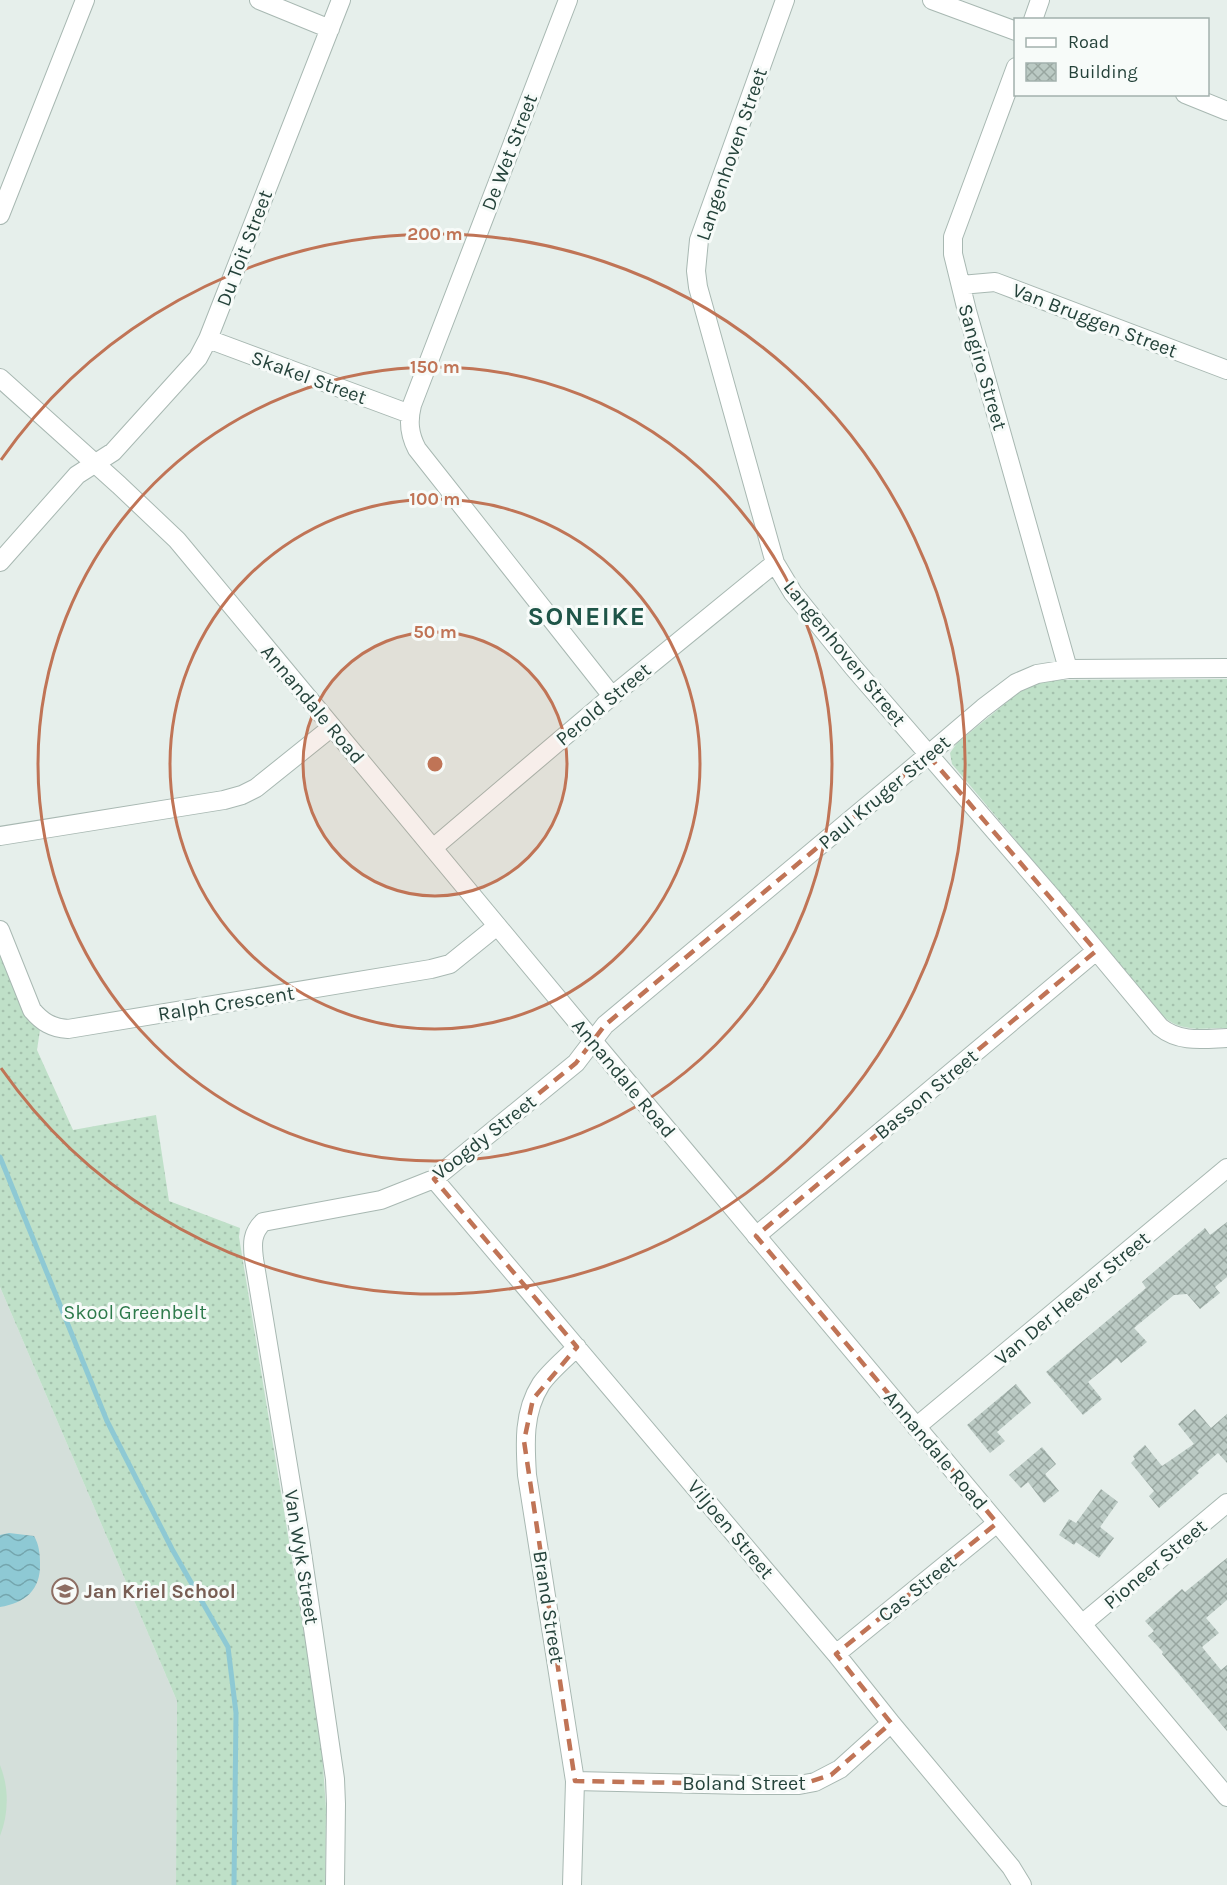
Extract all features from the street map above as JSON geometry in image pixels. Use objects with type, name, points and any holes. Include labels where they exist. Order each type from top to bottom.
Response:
[{"type":"street","points":[[0,215],[85,0]]},
{"type":"street","points":[[258,0],[330,29]]},
{"type":"street","name":"Du Toit Street","points":[[0,562],[78,475],[113,452],[198,358],[208,339],[341,0]]},
{"type":"street","name":"De Wet Street","points":[[568,0],[410,414],[410,432],[417,449],[612,696]]},
{"type":"street","name":"Langenhoven Street","points":[[785,0],[699,240],[696,271],[698,287],[775,563],[793,593],[810,615],[1166,1032],[1182,1038],[1227,1038]]},
{"type":"street","points":[[932,0],[1014,30]]},
{"type":"street","points":[[1034,18],[1040,0]]},
{"type":"street","name":"Sangiro Street","points":[[1014,72],[953,237],[953,254],[1068,669]]},
{"type":"street","points":[[1190,96],[1227,111]]},
{"type":"street","name":"Van Bruggen Street","points":[[960,285],[995,282],[1227,369]]},
{"type":"street","name":"Skakel Street","points":[[208,339],[410,414]]},
{"type":"street","name":"Annandale Road","points":[[0,378],[177,540],[593,1041],[1227,1797]]},
{"type":"street","name":"Perold Street","points":[[433,848],[612,696],[775,563]]},
{"type":"street","name":"Paul Kruger Street","points":[[593,1041],[605,1025],[983,708],[1016,683],[1037,674],[1068,669],[1227,668]]},
{"type":"street","points":[[0,836],[224,800],[242,795],[256,788],[332,727]]},
{"type":"street","name":"Ralph Crescent","points":[[0,930],[32,1010],[49,1025],[68,1029],[432,969],[450,964],[497,926]]},
{"type":"street","name":"Basson Street","points":[[756,1236],[1096,951]]},
{"type":"street","name":"Voogdy Street","points":[[255,1231],[264,1222],[381,1200],[434,1179],[576,1063],[593,1041]]},
{"type":"street","name":"Van Der Heever Street","points":[[916,1427],[1227,1168]]},
{"type":"street","name":"Viljoen Street","points":[[434,1179],[836,1654],[1011,1867],[1022,1885]]},
{"type":"street","name":"Van Wyk Street","points":[[255,1231],[252,1247],[335,1779],[335,1885]]},
{"type":"street","name":"Brand Street","points":[[572,1885],[575,1781],[527,1475],[524,1441],[533,1399],[542,1383],[577,1347]]},
{"type":"street","name":"Pioneer Street","points":[[1082,1624],[1227,1503]]},
{"type":"street","name":"Cas Street","points":[[836,1654],[997,1522]]},
{"type":"street","name":"Boland Street","points":[[575,1781],[799,1785],[815,1782],[840,1768],[891,1723]]},
{"type":"highlighted area","points":[[928,755],[1096,951],[756,1236],[997,1523],[836,1654],[891,1723],[831,1775],[799,1785],[575,1781],[524,1441],[533,1399],[577,1347],[434,1179],[576,1063],[605,1025]]},
{"type":"shaded area","name":"Jan Kriel School","points":[[0,1287],[177,1701],[176,1885],[0,1885]]},
{"type":"green space","points":[[1227,679],[1227,1028],[1186,1028],[1164,1017],[952,764],[950,753],[957,743],[1024,688],[1034,684],[1053,680]]},
{"type":"green space","name":"Skool Greenbelt","points":[[0,955],[25,1016],[40,1030],[37,1050],[73,1130],[156,1115],[169,1201],[240,1228],[239,1237],[321,1736],[326,1809],[325,1885],[176,1885],[177,1701],[0,1287]]},
{"type":"green space","points":[[0,1765],[7,1800],[0,1836]]},
{"type":"water","points":[[9,1533],[34,1536],[39,1552],[40,1572],[38,1581],[30,1594],[17,1602],[0,1607],[0,1535]]},
{"type":"building","points":[[1227,1222],[1227,1277],[1215,1287],[1220,1293],[1200,1309],[1187,1294],[1174,1295],[1134,1328],[1147,1342],[1121,1363],[1117,1358],[1088,1382],[1102,1399],[1083,1415],[1046,1372],[1146,1288],[1142,1282],[1205,1228],[1210,1235]]},
{"type":"building","points":[[1016,1384],[1031,1403],[997,1432],[1005,1441],[990,1453],[967,1425]]},
{"type":"building","points":[[1195,1409],[1211,1428],[1227,1414],[1227,1463],[1218,1453],[1159,1508],[1149,1496],[1154,1491],[1131,1463],[1135,1459],[1133,1456],[1145,1445],[1162,1466],[1194,1444],[1178,1424]]},
{"type":"building","points":[[1042,1447],[1056,1464],[1045,1474],[1059,1491],[1044,1503],[1028,1482],[1021,1488],[1009,1475]]},
{"type":"building","points":[[1101,1489],[1118,1502],[1100,1527],[1114,1538],[1099,1558],[1076,1542],[1074,1545],[1059,1535],[1069,1519],[1076,1523]]},
{"type":"building","points":[[1227,1558],[1227,1600],[1206,1618],[1219,1633],[1202,1647],[1221,1670],[1227,1665],[1227,1731],[1148,1636],[1154,1631],[1145,1621],[1182,1589],[1185,1592]]},
{"type":"waterway","points":[[0,1157],[107,1421],[172,1549],[228,1647],[236,1713],[234,1885]]},
{"type":"place","name":"Jan Kriel School","points":[[65,1591]]},
{"type":"district","name":"SONEIKE","points":[[587,616]]}]
